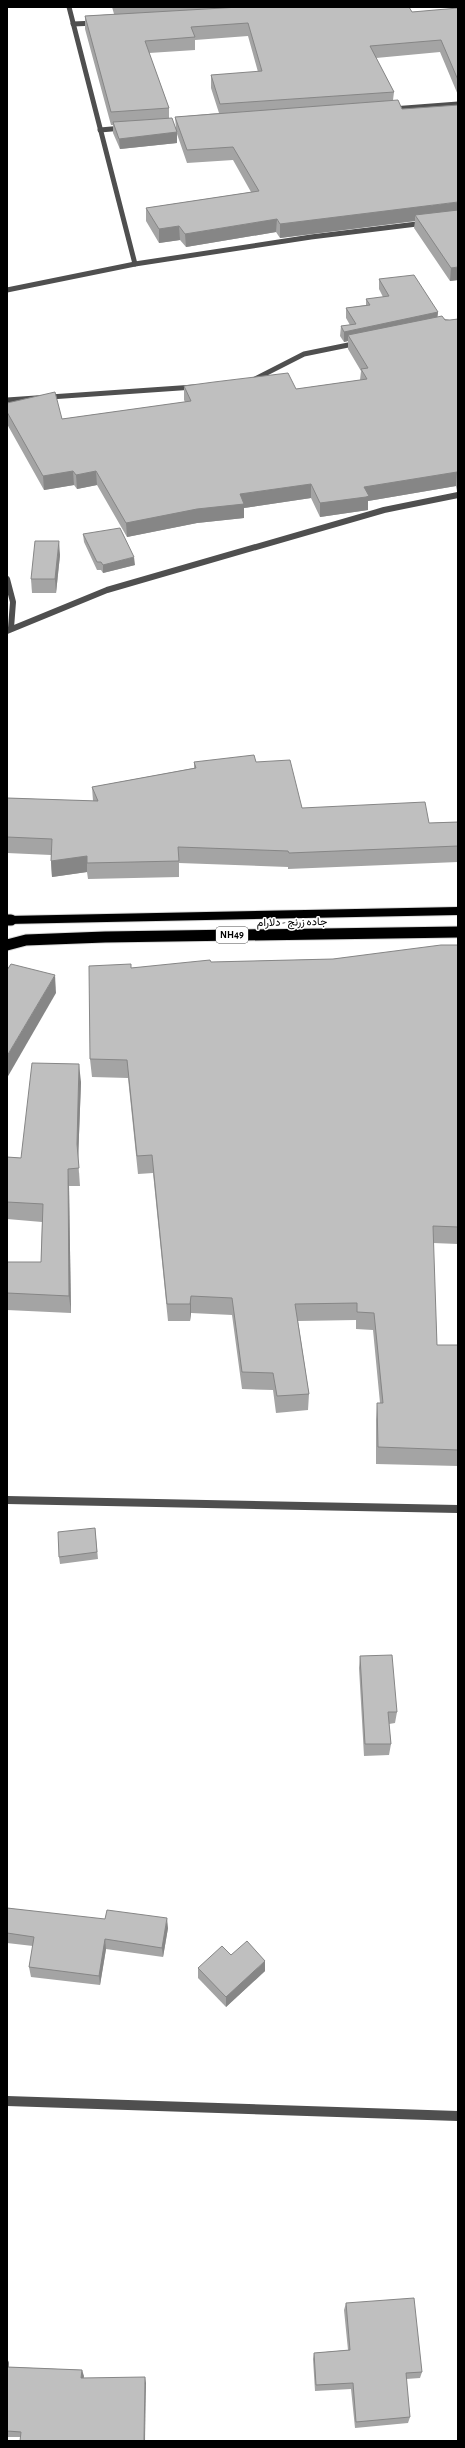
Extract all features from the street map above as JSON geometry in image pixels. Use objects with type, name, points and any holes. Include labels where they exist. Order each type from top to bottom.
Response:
[{"type":"highway","name":"جاده زرنج - دلارام","points":[[7,920],[458,911]]},
{"type":"highway","name":"جاده زرنج - دلارام","points":[[7,945],[26,940],[105,937],[458,932]]},
{"type":"street","points":[[69,7],[135,264]]},
{"type":"street","points":[[73,24],[104,23]]},
{"type":"street","points":[[386,109],[458,104]]},
{"type":"street","points":[[100,130],[132,128]]},
{"type":"street","points":[[7,290],[135,264],[311,237],[432,222]]},
{"type":"street","points":[[242,382],[249,382],[304,354],[365,341]]},
{"type":"street","points":[[7,400],[197,387]]},
{"type":"street","points":[[9,630],[107,590],[384,510],[458,495]]},
{"type":"street","points":[[7,579],[13,602],[9,630]]},
{"type":"street","points":[[7,1500],[458,1509]]},
{"type":"street","points":[[7,2101],[458,2116]]},
{"type":"building","points":[[240,7],[409,7],[412,12],[458,8],[458,80],[441,40],[370,46],[394,92],[220,104],[211,75],[262,71],[248,23],[191,27],[195,37],[145,41],[169,108],[111,112],[85,16]]},
{"type":"building","points":[[398,100],[402,109],[458,105],[458,202],[280,224],[277,219],[185,234],[179,226],[159,229],[146,208],[259,191],[233,147],[187,150],[175,117]]},
{"type":"building","points":[[172,118],[177,132],[119,139],[113,122]]},
{"type":"building","points":[[458,210],[458,267],[451,268],[415,215]]},
{"type":"building","points":[[414,275],[438,312],[344,332],[341,326],[356,324],[346,308],[370,305],[366,299],[389,296],[379,279]]},
{"type":"building","points":[[442,316],[445,320],[458,319],[458,476],[457,472],[364,487],[369,496],[366,497],[320,503],[311,484],[240,494],[244,504],[197,509],[126,523],[96,471],[76,475],[73,471],[43,476],[7,412],[7,403],[55,392],[62,419],[191,401],[184,386],[214,382],[288,373],[296,389],[367,379],[361,369],[368,368],[348,335]]},
{"type":"building","points":[[120,528],[134,557],[103,565],[101,562],[97,562],[83,534]]},
{"type":"building","points":[[35,541],[59,541],[55,579],[31,579]]},
{"type":"building","points":[[254,755],[256,762],[290,760],[302,808],[425,802],[429,823],[458,822],[458,846],[289,853],[288,851],[178,847],[179,861],[87,863],[87,856],[51,861],[52,839],[7,837],[7,798],[98,801],[92,787],[196,768],[194,762]]},
{"type":"building","points":[[441,945],[458,945],[458,1227],[433,1226],[437,1345],[458,1345],[458,1450],[378,1447],[377,1403],[383,1403],[374,1313],[357,1312],[357,1303],[295,1304],[309,1394],[277,1396],[273,1373],[242,1372],[232,1298],[191,1296],[190,1304],[167,1304],[152,1155],[137,1156],[127,1060],[90,1059],[89,966],[131,964],[131,968],[210,960],[211,962],[333,959]]},
{"type":"building","points":[[11,964],[55,975],[7,1056],[7,970]]},
{"type":"building","points":[[32,1063],[79,1064],[77,1144],[79,1168],[68,1169],[69,1296],[7,1293],[7,1262],[41,1262],[43,1204],[7,1202],[7,1157],[21,1158]]},
{"type":"building","points":[[95,1528],[97,1552],[59,1557],[58,1532]]},
{"type":"building","points":[[392,1655],[397,1712],[388,1712],[391,1744],[365,1744],[360,1656]]},
{"type":"building","points":[[7,1908],[105,1919],[107,1910],[167,1918],[162,1948],[105,1939],[99,1976],[29,1967],[34,1937],[7,1933]]},
{"type":"building","points":[[247,1941],[265,1961],[226,1997],[198,1968],[222,1946],[231,1955]]},
{"type":"building","points":[[414,2298],[422,2372],[406,2373],[410,2417],[356,2422],[353,2383],[316,2385],[314,2353],[350,2350],[346,2303]]},
{"type":"building","points":[[7,2367],[82,2370],[81,2378],[145,2377],[144,2441],[20,2441],[21,2432],[7,2431]]}]
